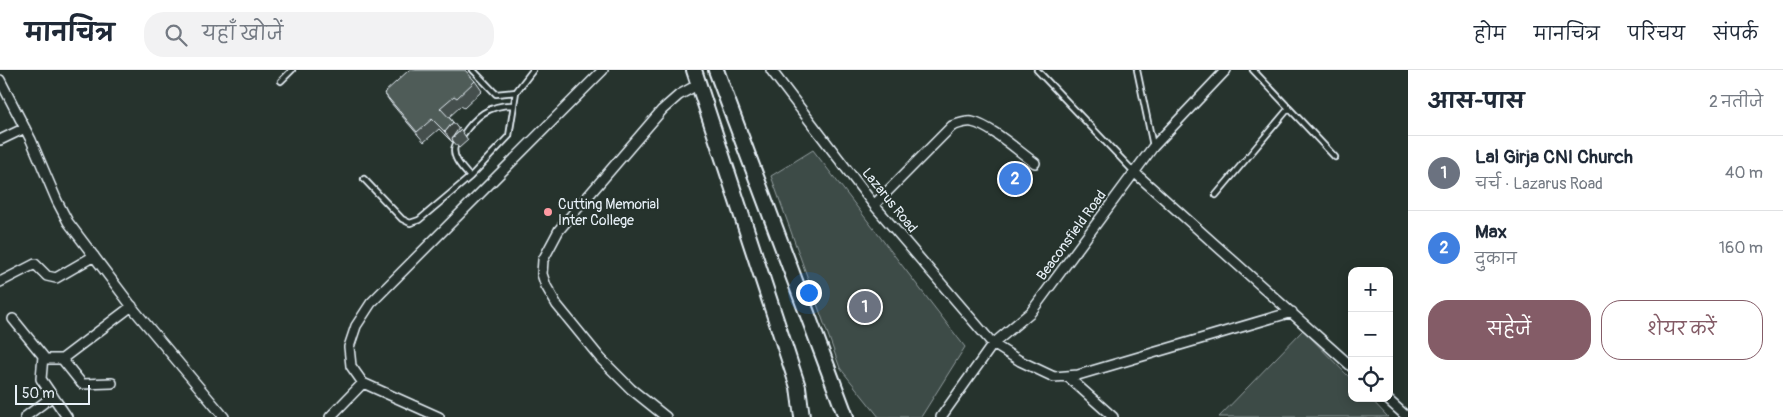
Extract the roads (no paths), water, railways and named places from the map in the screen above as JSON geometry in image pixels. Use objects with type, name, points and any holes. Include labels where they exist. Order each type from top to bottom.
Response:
[{"type":"main road","points":[[694,70],[798,387],[802,417]]},
{"type":"main road","points":[[716,70],[846,417]]},
{"type":"street","points":[[439,417],[362,383],[351,366],[348,347],[356,326],[372,302],[603,70]]},
{"type":"street","name":"Lazarus Road","points":[[771,70],[874,205],[993,344],[1020,361],[1054,377],[1067,376]]},
{"type":"street","name":"Beaconsfield Road","points":[[942,417],[993,344],[1032,312],[1153,147],[1226,70]]},
{"type":"street","points":[[0,80],[25,128],[68,222],[132,306],[224,417]]},
{"type":"street","points":[[666,417],[619,377],[557,305],[546,286],[542,274],[542,260],[559,230],[662,110],[679,95],[698,84]]},
{"type":"street","points":[[874,205],[952,126],[963,122],[971,122],[990,131],[1035,163]]},
{"type":"street","points":[[0,140],[25,128]]},
{"type":"street","points":[[1134,172],[1348,363]]},
{"type":"street","points":[[0,282],[35,264],[47,276],[56,278],[94,256]]},
{"type":"street","points":[[44,359],[62,359],[132,306]]},
{"type":"street","points":[[1067,376],[1078,375],[1292,312]]},
{"type":"street","points":[[14,319],[44,359],[41,379],[68,417]]},
{"type":"street","points":[[62,359],[82,384],[89,386],[112,383]]},
{"type":"street","points":[[1067,376],[1113,417]]},
{"type":"street","points":[[330,417],[362,383]]},
{"type":"street","points":[[25,417],[53,396]]},
{"type":"street","points":[[1390,402],[1407,417]]},
{"type":"lane","points":[[281,81],[292,70]]},
{"type":"lane","points":[[473,70],[496,94],[516,92]]},
{"type":"lane","points":[[364,179],[402,219],[410,223],[419,220],[470,177],[509,136],[516,92],[532,70]]},
{"type":"lane","points":[[1037,70],[1134,172]]},
{"type":"lane","points":[[1137,70],[1153,147]]},
{"type":"lane","points":[[1253,70],[1335,157]]},
{"type":"lane","points":[[470,177],[455,157],[454,146],[468,126],[487,109],[499,105],[514,105]]},
{"type":"lane","points":[[1216,195],[1289,108]]},
{"type":"place","name":"Max","points":[[1015,179]]},
{"type":"place","name":"Cutting Memorial Inter College","points":[[548,212]]},
{"type":"place","name":"Lal Girja CNI Church","points":[[865,307]]}]
